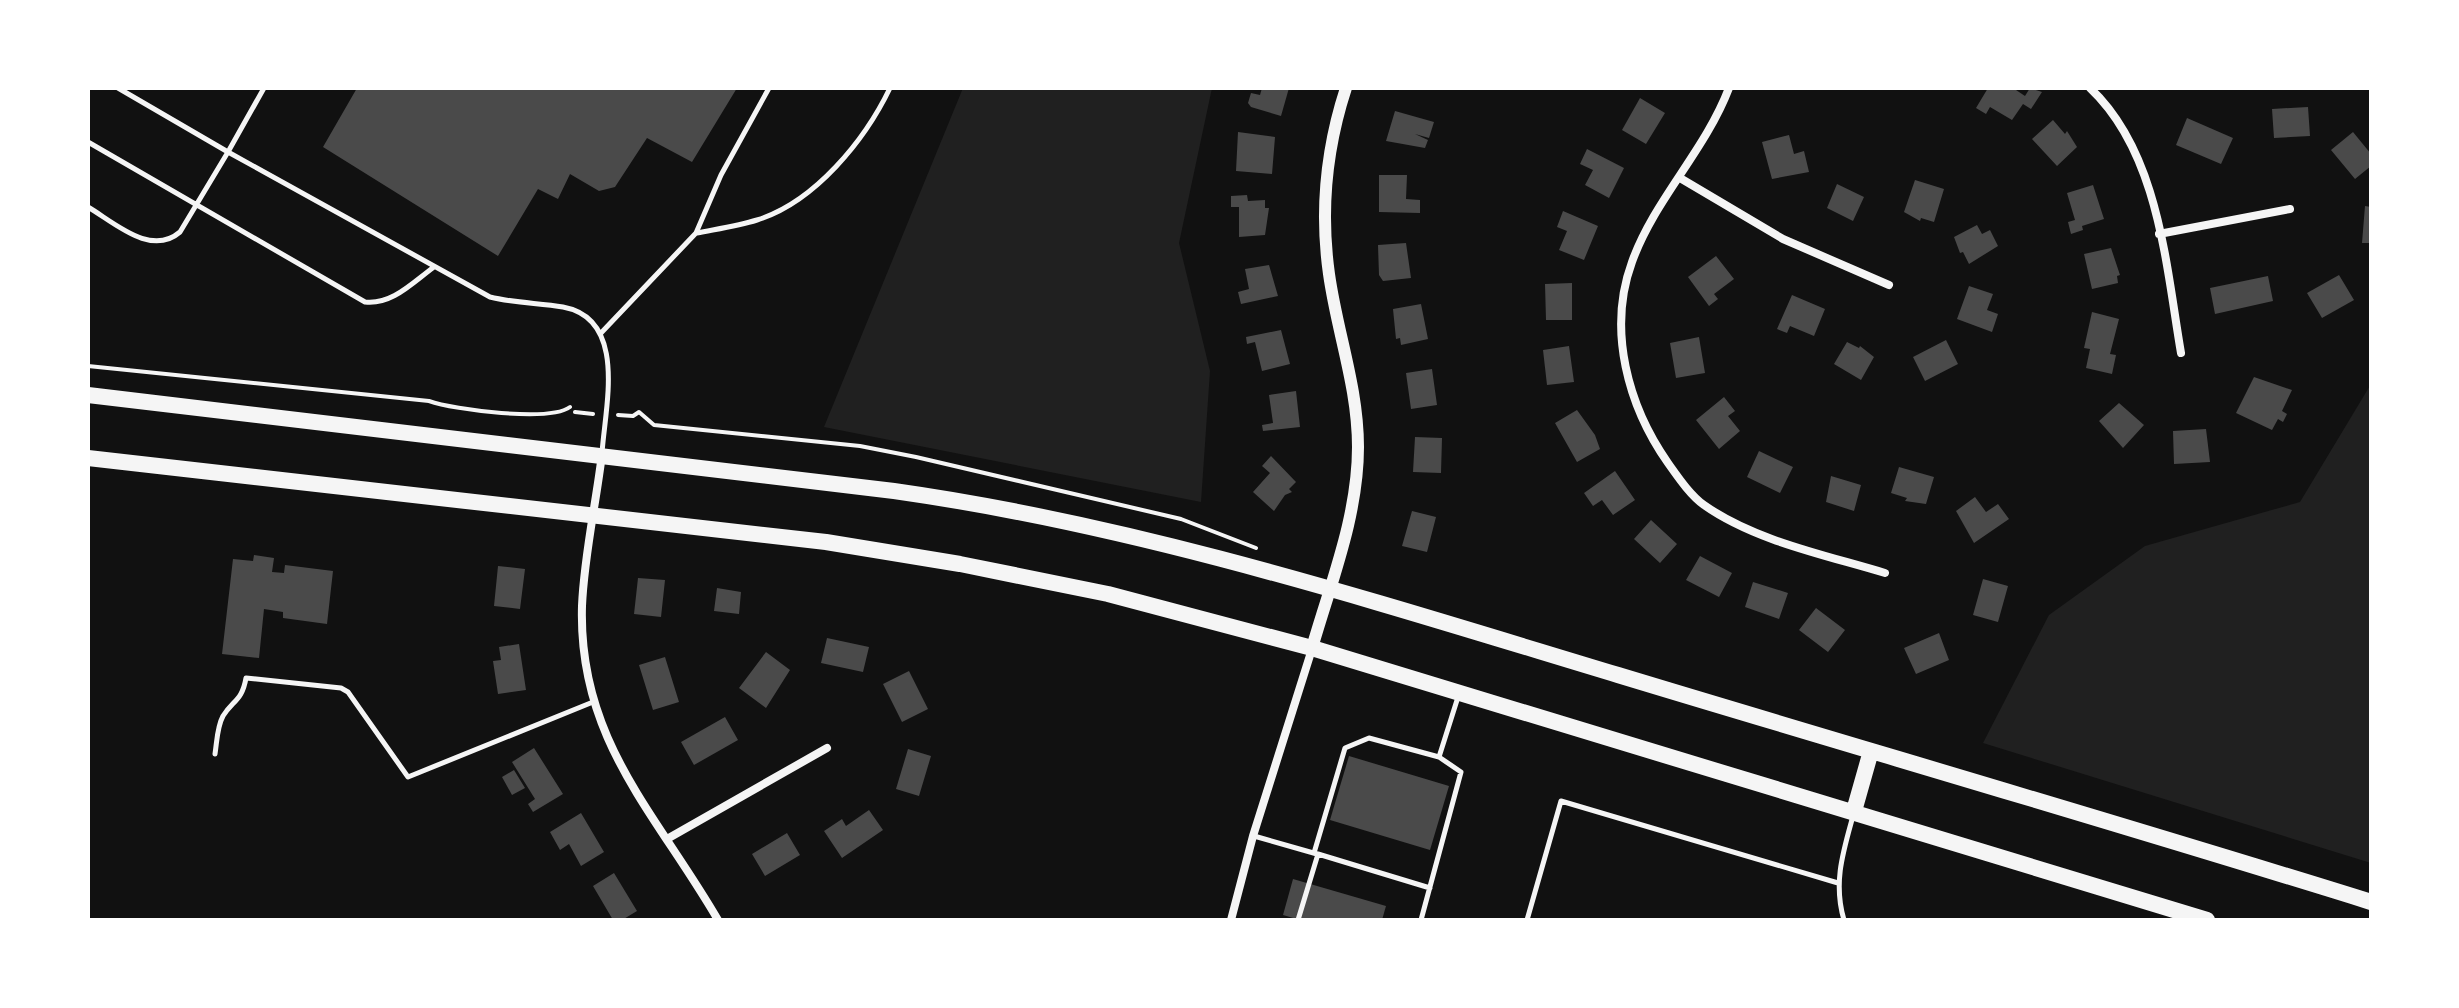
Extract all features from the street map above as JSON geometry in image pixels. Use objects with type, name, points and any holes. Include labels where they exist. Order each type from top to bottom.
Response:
[{"type":"main road","points":[[88,395],[602,454],[1006,508],[1238,562],[1330,588],[2371,902]]},
{"type":"main road","points":[[88,458],[826,542],[960,564],[1108,594],[1312,648],[2207,920]]},
{"type":"main road","points":[[1854,811],[1871,751]]},
{"type":"street","points":[[1231,920],[1253,836],[1349,523],[1358,447],[1353,389],[1329,276],[1324,198],[1328,159],[1346,88]]},
{"type":"street","points":[[1729,88],[1720,113],[1645,234],[1632,261],[1622,301],[1623,355],[1632,390],[1647,427],[1678,478],[1702,504],[1788,543],[1885,573]]},
{"type":"street","points":[[2090,88],[2118,124],[2141,170],[2159,234],[2181,353]]},
{"type":"street","points":[[1680,178],[1783,239],[1889,285]]},
{"type":"street","points":[[2159,234],[2290,209]]},
{"type":"street","points":[[602,454],[582,604],[583,643],[593,702],[608,744],[626,780],[718,920]]},
{"type":"street","points":[[667,839],[827,748]]},
{"type":"lane","points":[[118,88],[490,297],[577,311],[601,333],[608,361],[602,454]]},
{"type":"lane","points":[[88,207],[157,243],[171,240],[180,232],[264,88]]},
{"type":"lane","points":[[601,333],[696,233],[721,175],[769,88]]},
{"type":"lane","points":[[696,233],[760,219],[816,187],[859,142],[890,88]]},
{"type":"lane","points":[[88,142],[365,302],[379,303],[393,297],[434,267]]},
{"type":"lane","points":[[215,754],[219,725],[225,712],[240,700],[246,678],[348,692],[408,777],[593,702]]},
{"type":"lane","points":[[1439,757],[1460,692]]},
{"type":"lane","points":[[1298,920],[1345,748],[1369,738],[1439,757],[1461,772],[1421,920]]},
{"type":"lane","points":[[1527,920],[1561,801],[1838,883]]},
{"type":"lane","points":[[1844,920],[1838,883],[1854,811]]},
{"type":"lane","points":[[1253,836],[1430,888]]},
{"type":"path","points":[[88,366],[429,401],[462,410],[543,415],[561,413],[570,407]]},
{"type":"path","points":[[633,416],[639,412],[654,425],[860,446],[916,457],[1181,519],[1265,552]]},
{"type":"shaded area","points":[[963,88],[1212,88],[1179,243],[1210,371],[1201,502],[824,427]]},
{"type":"shaded area","points":[[2371,384],[2371,863],[1983,743],[2049,615],[2145,546],[2300,502]]},
{"type":"building","points":[[357,88],[737,88],[692,162],[647,138],[615,187],[599,191],[570,174],[558,199],[538,189],[498,256],[323,147]]},
{"type":"building","points":[[1262,88],[1289,88],[1281,116],[1251,107],[1248,103],[1251,93],[1260,95]]},
{"type":"building","points":[[1988,88],[2013,88],[2025,96],[2030,88],[2042,92],[2031,109],[2023,104],[2012,120],[1990,107],[1986,114],[1976,108]]},
{"type":"building","points":[[1640,98],[1665,113],[1646,144],[1622,130]]},
{"type":"building","points":[[2308,107],[2310,136],[2274,138],[2272,109]]},
{"type":"building","points":[[1395,111],[1434,122],[1429,138],[1415,134],[1428,140],[1425,148],[1386,141]]},
{"type":"building","points":[[2187,118],[2233,138],[2221,164],[2176,145]]},
{"type":"building","points":[[2053,120],[2065,134],[2067,131],[2077,147],[2057,166],[2032,139]]},
{"type":"building","points":[[1238,132],[1275,137],[1272,174],[1236,171]]},
{"type":"building","points":[[2353,132],[2371,154],[2371,166],[2355,179],[2331,150]]},
{"type":"building","points":[[1789,135],[1794,154],[1804,151],[1809,172],[1772,179],[1762,142]]},
{"type":"building","points":[[1587,149],[1624,168],[1609,198],[1585,185],[1593,170],[1580,164]]},
{"type":"building","points":[[1379,175],[1407,175],[1406,199],[1420,200],[1420,213],[1379,212]]},
{"type":"building","points":[[1915,180],[1944,189],[1934,222],[1921,218],[1920,221],[1904,212]]},
{"type":"building","points":[[1837,184],[1864,197],[1853,221],[1827,208]]},
{"type":"building","points":[[2093,185],[2104,219],[2082,226],[2083,230],[2071,234],[2068,222],[2075,220],[2067,193]]},
{"type":"building","points":[[1247,195],[1248,201],[1265,200],[1265,208],[1269,208],[1265,235],[1239,237],[1239,207],[1231,207],[1231,196]]},
{"type":"building","points":[[2365,206],[2371,207],[2371,243],[2362,243]]},
{"type":"building","points":[[1563,211],[1598,226],[1584,260],[1559,250],[1567,231],[1557,227]]},
{"type":"building","points":[[1977,225],[1982,234],[1990,230],[1998,246],[1969,264],[1963,252],[1960,253],[1954,237]]},
{"type":"building","points":[[1406,243],[1411,278],[1383,281],[1379,275],[1378,245]]},
{"type":"building","points":[[2111,248],[2120,275],[2117,276],[2118,283],[2092,289],[2084,254]]},
{"type":"building","points":[[1716,256],[1734,279],[1714,294],[1718,299],[1709,306],[1688,277]]},
{"type":"building","points":[[1269,265],[1278,296],[1241,304],[1238,292],[1249,289],[1245,269]]},
{"type":"building","points":[[2339,275],[2354,300],[2322,318],[2307,293]]},
{"type":"building","points":[[2268,276],[2273,301],[2215,314],[2210,288]]},
{"type":"building","points":[[1572,283],[1572,320],[1546,320],[1545,284]]},
{"type":"building","points":[[1969,286],[1993,294],[1987,310],[1998,314],[1992,332],[1957,319]]},
{"type":"building","points":[[1792,295],[1825,309],[1814,336],[1790,326],[1787,333],[1777,329]]},
{"type":"building","points":[[1421,304],[1428,339],[1401,345],[1400,338],[1396,339],[1393,309]]},
{"type":"building","points":[[2092,312],[2119,319],[2110,354],[2116,355],[2112,374],[2086,368],[2090,349],[2084,348]]},
{"type":"building","points":[[1281,330],[1290,364],[1262,371],[1255,342],[1247,344],[1246,337]]},
{"type":"building","points":[[1699,337],[1705,373],[1676,378],[1670,343]]},
{"type":"building","points":[[1946,340],[1958,364],[1925,381],[1913,357]]},
{"type":"building","points":[[1847,342],[1860,346],[1874,357],[1861,380],[1834,364]]},
{"type":"building","points":[[1569,346],[1574,382],[1547,385],[1543,350]]},
{"type":"building","points":[[1432,369],[1437,405],[1411,409],[1406,373]]},
{"type":"building","points":[[2254,377],[2292,390],[2282,411],[2287,414],[2283,422],[2278,419],[2272,430],[2236,413]]},
{"type":"building","points":[[1296,391],[1300,427],[1263,431],[1262,425],[1273,423],[1269,395]]},
{"type":"building","points":[[1724,397],[1735,411],[1728,416],[1740,431],[1719,449],[1696,420]]},
{"type":"building","points":[[2119,403],[2144,425],[2123,448],[2099,421]]},
{"type":"building","points":[[1577,410],[1595,435],[1600,449],[1577,462],[1555,423]]},
{"type":"building","points":[[2206,429],[2210,462],[2174,464],[2173,431]]},
{"type":"building","points":[[1415,437],[1442,438],[1441,473],[1413,472]]},
{"type":"building","points":[[1759,451],[1793,467],[1780,493],[1747,477]]},
{"type":"building","points":[[1271,456],[1296,482],[1289,489],[1292,492],[1285,495],[1274,511],[1253,492],[1270,473],[1262,466]]},
{"type":"building","points":[[1899,467],[1934,477],[1926,504],[1905,501],[1907,498],[1891,493]]},
{"type":"building","points":[[1615,471],[1635,500],[1613,515],[1602,500],[1593,506],[1584,493]]},
{"type":"building","points":[[1831,476],[1861,485],[1854,511],[1826,502]]},
{"type":"building","points":[[1975,497],[1986,512],[1998,504],[2009,519],[1974,543],[1956,511]]},
{"type":"building","points":[[1412,511],[1436,517],[1427,552],[1402,546]]},
{"type":"building","points":[[1651,520],[1677,544],[1660,563],[1634,539]]},
{"type":"building","points":[[254,555],[274,558],[272,572],[284,573],[285,565],[333,571],[327,624],[283,618],[283,612],[264,609],[259,658],[222,654],[233,559],[253,561]]},
{"type":"building","points":[[1700,556],[1732,573],[1719,597],[1686,580]]},
{"type":"building","points":[[498,566],[525,569],[520,609],[494,606]]},
{"type":"building","points":[[638,578],[665,580],[661,617],[634,614]]},
{"type":"building","points":[[1983,579],[2008,586],[1998,622],[1973,615]]},
{"type":"building","points":[[1753,582],[1788,593],[1779,619],[1745,607]]},
{"type":"building","points":[[717,588],[741,592],[739,614],[714,611]]},
{"type":"building","points":[[1816,608],[1845,630],[1828,652],[1799,630]]},
{"type":"building","points":[[1939,633],[1949,660],[1916,674],[1904,648]]},
{"type":"building","points":[[827,638],[869,647],[863,672],[821,663]]},
{"type":"building","points":[[519,644],[526,690],[498,694],[493,661],[501,660],[499,647]]},
{"type":"building","points":[[766,652],[790,670],[766,708],[739,688]]},
{"type":"building","points":[[665,657],[679,702],[653,710],[639,665]]},
{"type":"building","points":[[909,671],[928,709],[902,722],[883,684]]},
{"type":"building","points":[[725,717],[738,740],[694,765],[681,742]]},
{"type":"building","points":[[534,748],[563,794],[533,812],[528,804],[535,799],[512,762]]},
{"type":"building","points":[[908,749],[931,756],[919,796],[896,789]]},
{"type":"building","points":[[1349,756],[1449,786],[1430,850],[1330,820]]},
{"type":"building","points":[[514,770],[525,788],[512,795],[502,777]]},
{"type":"building","points":[[869,810],[883,830],[842,858],[824,831],[842,819],[846,826]]},
{"type":"building","points":[[581,813],[604,852],[581,866],[569,844],[560,850],[550,832]]},
{"type":"building","points":[[787,833],[800,855],[765,876],[752,854]]},
{"type":"building","points":[[614,873],[637,911],[622,920],[613,920],[593,886]]},
{"type":"building","points":[[1293,879],[1386,906],[1382,920],[1300,920],[1283,915]]}]
